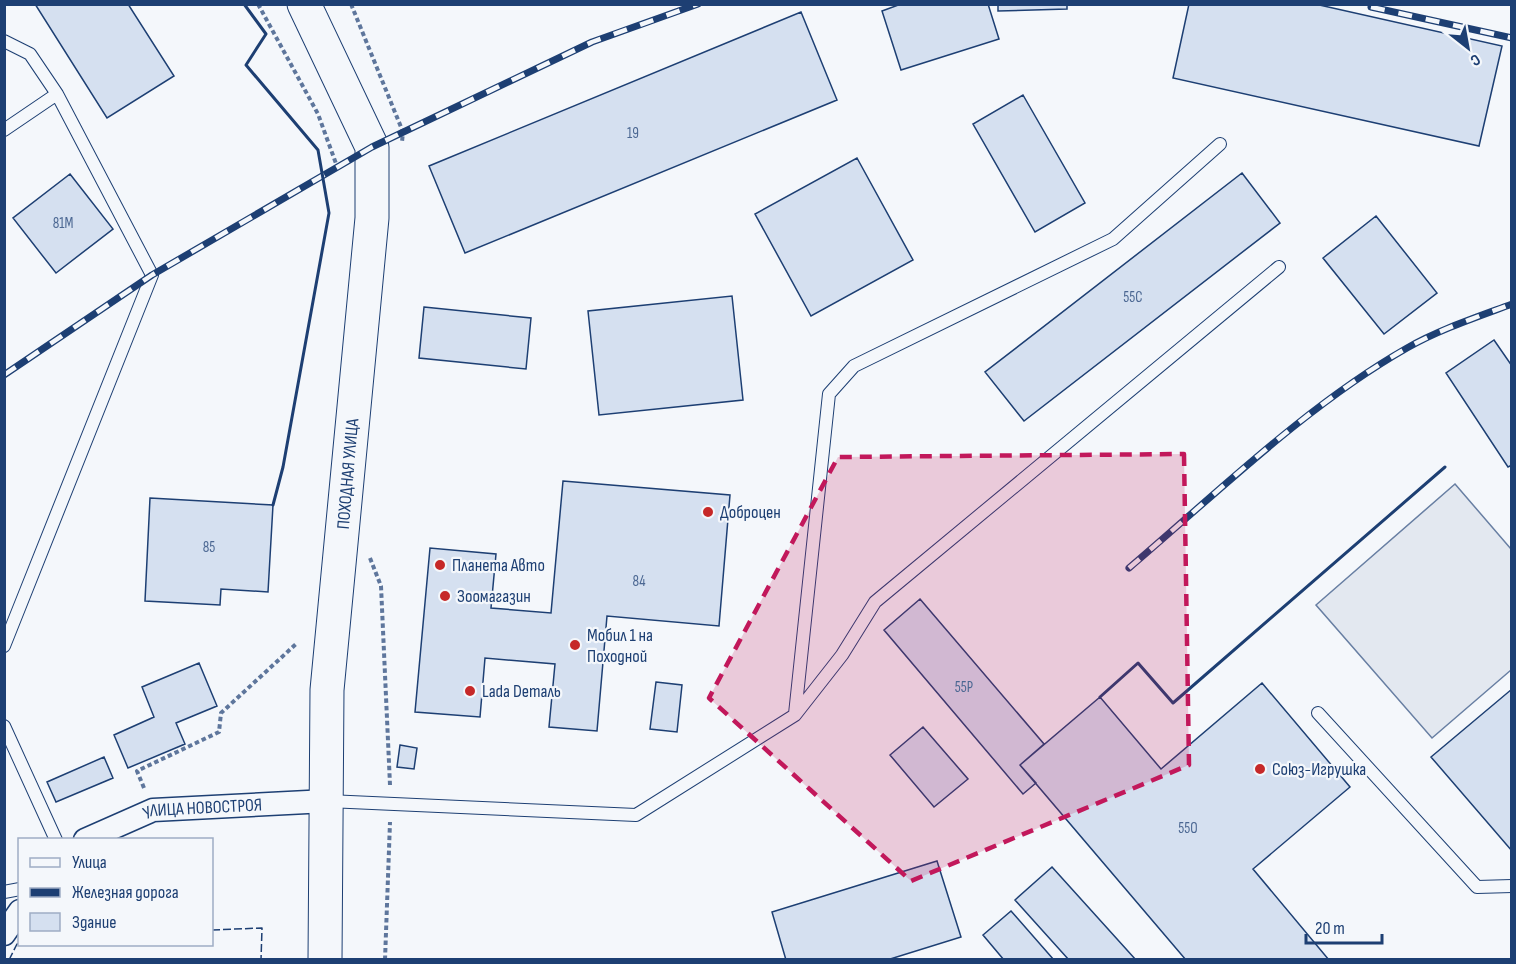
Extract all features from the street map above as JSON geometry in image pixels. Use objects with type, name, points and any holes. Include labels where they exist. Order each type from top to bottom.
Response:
[{"type":"main road","name":"ПОХОДНАЯ УЛИЦА","points":[[304,4],[372,147],[372,218],[327,690],[325,960]]},
{"type":"street","name":"УЛИЦА НОВОСТРОЯ","points":[[90,838],[153,810],[327,801]]},
{"type":"street","points":[[4,934],[18,914]]},
{"type":"lane","points":[[4,41],[30,54],[57,94],[152,275],[4,646]]},
{"type":"lane","points":[[4,129],[57,94]]},
{"type":"lane","points":[[795,715],[829,394],[854,366],[1113,239],[1220,144]]},
{"type":"lane","points":[[327,801],[636,815],[795,715],[842,655],[875,603],[1279,267]]},
{"type":"lane","points":[[1318,713],[1477,887],[1512,886]]},
{"type":"lane","points":[[4,726],[55,838]]},
{"type":"path","points":[[258,4],[318,114],[338,169]]},
{"type":"path","points":[[351,4],[403,132],[402,144]]},
{"type":"path","points":[[369,556],[381,586],[391,804],[385,960]]},
{"type":"path","points":[[153,810],[137,771],[219,732],[220,713],[296,644]]},
{"type":"highlighted area","points":[[1184,454],[1189,765],[911,881],[709,698],[838,457]]},
{"type":"shaded area","points":[[1455,484],[1511,549],[1511,670],[1432,738],[1316,605]]},
{"type":"building","points":[[35,4],[128,4],[174,76],[107,118]]},
{"type":"building","points":[[901,4],[988,4],[999,39],[901,70],[882,11]]},
{"type":"building","points":[[998,4],[1067,4],[1067,9],[998,11]]},
{"type":"building","points":[[1189,4],[1315,4],[1502,46],[1479,146],[1173,78]]},
{"type":"building","points":[[801,12],[837,100],[465,253],[429,166]]},
{"type":"building","points":[[1023,95],[1085,203],[1035,232],[973,124]]},
{"type":"building","points":[[857,158],[913,260],[811,316],[755,214]]},
{"type":"building","points":[[1242,173],[1280,223],[1024,421],[985,372]]},
{"type":"building","points":[[70,174],[113,229],[56,273],[13,218]]},
{"type":"building","points":[[1376,216],[1437,293],[1384,334],[1323,258]]},
{"type":"building","points":[[732,296],[743,400],[599,415],[588,311]]},
{"type":"building","points":[[424,307],[531,318],[526,369],[419,358]]},
{"type":"building","points":[[1494,340],[1512,366],[1512,465],[1508,467],[1446,373]]},
{"type":"building","points":[[563,481],[730,495],[719,626],[607,616],[597,731],[549,727],[555,664],[485,658],[480,717],[415,712],[430,548],[496,554],[491,608],[551,613]]},
{"type":"building","points":[[150,498],[273,505],[268,592],[221,589],[220,605],[145,601]]},
{"type":"building","points":[[920,599],[1044,744],[1020,765],[1036,783],[1023,794],[884,630]]},
{"type":"building","points":[[199,663],[217,706],[176,723],[185,744],[128,768],[114,735],[154,717],[142,687]]},
{"type":"building","points":[[656,682],[682,685],[677,732],[650,729]]},
{"type":"building","points":[[1262,683],[1350,787],[1253,869],[1329,960],[1186,960],[1020,765],[1100,697],[1161,769]]},
{"type":"building","points":[[1512,689],[1512,851],[1431,757]]},
{"type":"building","points":[[923,727],[968,779],[934,807],[890,755]]},
{"type":"building","points":[[400,745],[417,748],[414,769],[397,767]]},
{"type":"building","points":[[104,757],[113,778],[56,802],[47,782]]},
{"type":"building","points":[[937,861],[961,937],[887,960],[786,960],[772,912]]},
{"type":"building","points":[[1052,867],[1136,960],[1069,960],[1015,900]]},
{"type":"building","points":[[1011,911],[1054,960],[1004,960],[983,935]]},
{"type":"railway","points":[[4,375],[152,275],[372,147],[592,42],[698,4]]},
{"type":"railway","points":[[1371,7],[1512,38]]},
{"type":"railway","points":[[1129,568],[1298,423],[1370,371],[1432,335],[1512,304]]},
{"type":"fence","points":[[213,930],[262,928],[261,960]]},
{"type":"fence","points":[[9,960],[18,944]]},
{"type":"wall","points":[[244,4],[266,34],[246,65],[318,150],[329,213],[283,467],[273,505]]},
{"type":"wall","points":[[1100,697],[1138,663],[1173,703],[1445,467]]},
{"type":"place","name":"Доброцен","points":[[708,512]]},
{"type":"place","name":"Планета Авто","points":[[440,565]]},
{"type":"place","name":"Зоомагазин","points":[[445,596]]},
{"type":"place","name":"Мобил 1 на Походной","points":[[575,645]]},
{"type":"place","name":"Lada Dеталь","points":[[470,691]]},
{"type":"place","name":"Союз-Игрушка","points":[[1260,769]]}]
